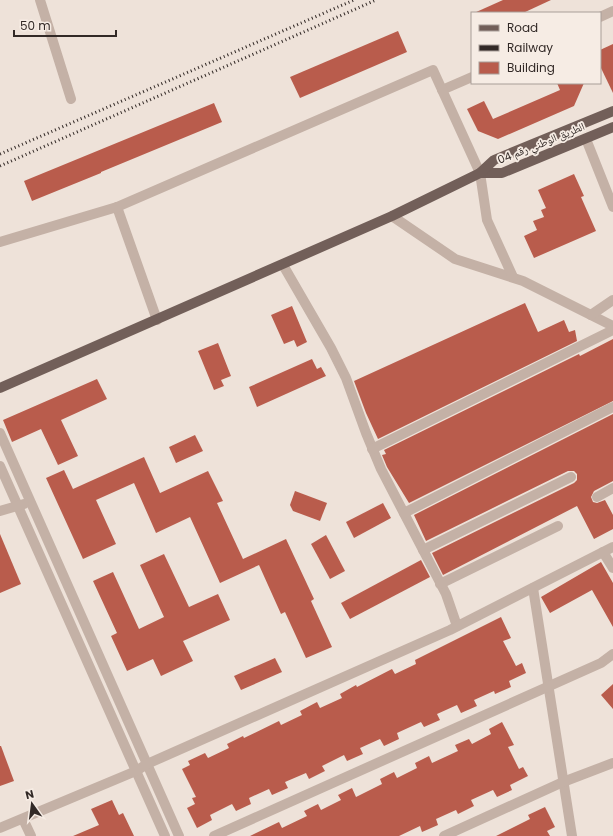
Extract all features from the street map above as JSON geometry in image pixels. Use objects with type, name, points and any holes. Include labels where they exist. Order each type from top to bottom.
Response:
[{"type":"main road","name":"الطريق الوطني رقم 04","points":[[480,173],[494,160],[613,110]]},
{"type":"main road","name":"الطريق الوطني رقم 04","points":[[480,173],[502,173],[613,127]]},
{"type":"main road","points":[[0,388],[283,265],[392,216],[480,173]]},
{"type":"street","points":[[40,0],[71,98]]},
{"type":"street","points":[[601,17],[613,11]]},
{"type":"street","points":[[0,242],[117,207],[433,70],[480,173],[487,220],[513,277]]},
{"type":"street","points":[[442,90],[471,76]]},
{"type":"street","points":[[586,139],[613,207]]},
{"type":"street","points":[[117,207],[157,320]]},
{"type":"street","points":[[392,216],[455,259],[523,280],[613,326]]},
{"type":"street","points":[[283,265],[331,348],[343,372],[372,449],[446,594],[457,626]]},
{"type":"street","points":[[591,315],[613,300]]},
{"type":"street","points":[[372,449],[613,330]]},
{"type":"street","points":[[404,513],[613,407]]},
{"type":"street","points":[[0,433],[179,836]]},
{"type":"street","points":[[0,466],[165,836]]},
{"type":"street","points":[[423,550],[571,477]]},
{"type":"street","points":[[597,497],[613,488]]},
{"type":"street","points":[[0,511],[31,502]]},
{"type":"street","points":[[440,584],[558,526]]},
{"type":"street","points":[[0,828],[136,771],[147,764],[457,626],[613,547]]},
{"type":"street","points":[[603,552],[613,568]]},
{"type":"street","points":[[533,588],[572,836]]},
{"type":"street","points":[[214,836],[601,663],[613,654]]},
{"type":"street","points":[[444,836],[563,782],[613,763]]},
{"type":"street","points":[[23,819],[31,836]]},
{"type":"building","points":[[503,0],[551,0],[525,12],[476,12]]},
{"type":"building","points":[[398,31],[407,52],[300,98],[290,77]]},
{"type":"building","points":[[613,44],[613,93],[601,68],[601,50]]},
{"type":"building","points":[[557,84],[584,84],[574,106],[498,139],[478,131],[467,109],[484,101],[493,119],[560,90]]},
{"type":"building","points":[[214,103],[222,122],[32,201],[24,181]]},
{"type":"building","points":[[574,174],[584,196],[581,197],[596,231],[534,258],[524,236],[537,230],[533,221],[544,217],[541,210],[546,208],[538,190]]},
{"type":"building","points":[[525,303],[538,332],[564,320],[569,332],[575,330],[577,341],[378,439],[354,381]]},
{"type":"building","points":[[292,306],[307,342],[297,347],[294,340],[284,344],[271,315]]},
{"type":"building","points":[[613,339],[613,401],[409,503],[387,467],[382,455],[386,454],[384,450],[579,354],[580,356]]},
{"type":"building","points":[[218,343],[231,376],[221,380],[224,386],[214,390],[198,351]]},
{"type":"building","points":[[312,359],[317,369],[321,367],[326,376],[257,407],[249,387]]},
{"type":"building","points":[[97,379],[107,399],[61,420],[78,456],[58,465],[41,429],[12,442],[3,420]]},
{"type":"building","points":[[613,414],[613,481],[594,491],[591,497],[593,502],[597,503],[605,500],[613,515],[613,529],[594,539],[577,506],[443,575],[432,553],[574,483],[577,480],[577,474],[574,471],[568,471],[426,541],[414,515]]},
{"type":"building","points":[[195,435],[203,451],[176,463],[169,447]]},
{"type":"building","points":[[144,457],[160,493],[208,471],[223,501],[217,503],[243,559],[286,539],[314,599],[311,601],[332,647],[306,658],[285,612],[281,614],[259,565],[220,583],[190,517],[156,533],[134,483],[96,500],[116,544],[83,559],[46,478],[64,470],[73,489]]},
{"type":"building","points":[[295,491],[327,503],[320,521],[293,511],[290,505]]},
{"type":"building","points":[[383,503],[391,518],[354,538],[346,522]]},
{"type":"building","points":[[0,534],[21,584],[0,593]]},
{"type":"building","points":[[326,535],[345,571],[330,579],[311,544]]},
{"type":"building","points":[[164,554],[189,607],[218,594],[230,620],[183,641],[193,661],[161,676],[153,659],[127,671],[111,636],[117,633],[93,581],[113,572],[139,629],[164,617],[140,565]]},
{"type":"building","points":[[421,560],[430,577],[350,619],[341,603]]},
{"type":"building","points":[[601,562],[613,583],[613,627],[592,590],[550,613],[541,597]]},
{"type":"building","points":[[501,617],[511,638],[503,641],[516,666],[522,663],[526,673],[509,681],[511,687],[495,694],[494,691],[474,700],[477,706],[461,713],[457,705],[437,714],[440,720],[424,727],[421,722],[397,733],[399,739],[384,746],[380,739],[360,748],[363,754],[347,761],[344,755],[322,766],[325,771],[309,779],[306,773],[285,782],[288,788],[272,795],[269,789],[249,798],[251,804],[236,811],[232,804],[210,815],[212,820],[197,828],[187,808],[195,804],[192,798],[196,797],[182,769],[190,765],[188,761],[205,753],[208,758],[229,748],[227,744],[243,736],[244,738],[279,721],[281,725],[302,715],[300,711],[317,702],[320,708],[342,698],[340,694],[356,685],[357,687],[392,669],[395,674],[416,664],[415,660]]},
{"type":"building","points":[[275,658],[282,672],[241,690],[234,676]]},
{"type":"building","points":[[613,684],[613,709],[601,695]]},
{"type":"building","points":[[502,722],[514,745],[508,747],[519,769],[523,767],[528,776],[510,785],[512,790],[497,797],[493,790],[471,800],[474,806],[458,814],[456,810],[436,819],[438,825],[422,832],[420,826],[399,836],[250,836],[279,822],[282,828],[307,816],[304,811],[318,804],[321,810],[341,800],[338,795],[352,788],[356,797],[382,784],[380,779],[394,772],[397,778],[417,768],[415,763],[429,756],[432,763],[458,751],[455,745],[469,739],[472,744],[491,734],[489,729]]},
{"type":"building","points":[[0,746],[14,781],[0,786]]},
{"type":"building","points":[[112,800],[119,815],[123,813],[134,836],[73,836],[99,825],[91,809]]},
{"type":"building","points":[[545,807],[555,827],[547,831],[550,836],[496,836],[530,819],[528,815]]},
{"type":"railway","points":[[0,154],[354,0]]},
{"type":"railway","points":[[0,166],[376,0]]}]
